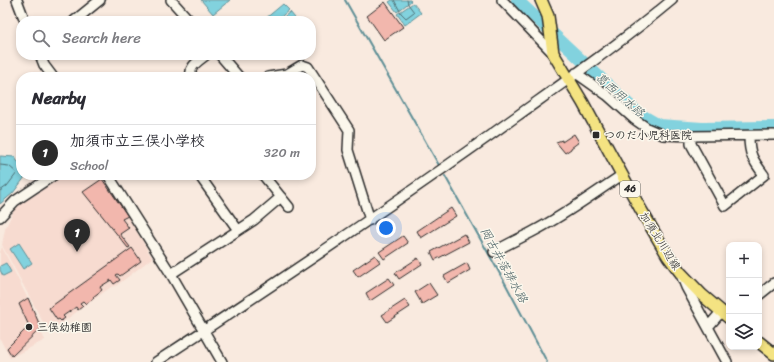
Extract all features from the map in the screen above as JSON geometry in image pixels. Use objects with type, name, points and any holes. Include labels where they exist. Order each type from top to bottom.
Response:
[{"type":"main road","name":"46","points":[[542,0],[548,16],[552,49]]},
{"type":"main road","name":"加須北川辺線","points":[[552,49],[573,76],[622,175],[660,242],[680,272],[726,315]]},
{"type":"main road","points":[[762,344],[774,354]]},
{"type":"street","points":[[17,0],[23,16]]},
{"type":"street","points":[[80,16],[100,0]]},
{"type":"street","points":[[171,0],[185,16]]},
{"type":"street","points":[[502,0],[552,49]]},
{"type":"street","points":[[156,362],[370,220],[442,170],[596,60],[643,25],[672,0]]},
{"type":"street","points":[[42,60],[49,72]]},
{"type":"street","points":[[190,72],[192,66],[200,60]]},
{"type":"street","points":[[224,60],[235,72]]},
{"type":"street","points":[[290,72],[302,65],[308,67],[311,72]]},
{"type":"street","points":[[573,76],[601,90],[634,119],[647,128],[663,135],[774,135]]},
{"type":"street","points":[[316,79],[349,130],[348,150],[370,220]]},
{"type":"street","points":[[691,136],[692,144],[725,206],[764,175],[752,158],[749,147],[749,136]]},
{"type":"street","points":[[494,252],[509,242],[534,231],[565,213],[622,175]]},
{"type":"street","points":[[0,217],[15,201],[46,180]]},
{"type":"street","points":[[111,180],[171,274],[222,362]]},
{"type":"street","points":[[203,180],[238,230]]},
{"type":"street","points":[[267,180],[289,207]]},
{"type":"street","points":[[171,274],[254,220],[281,197]]},
{"type":"street","points":[[680,272],[686,287],[727,362]]},
{"type":"street","points":[[762,292],[774,283]]},
{"type":"street","points":[[708,327],[726,317]]},
{"type":"shaded area","points":[[57,180],[108,180],[152,258],[116,286],[111,287],[60,324],[46,328],[2,245],[5,229],[14,210],[22,203]]},
{"type":"shaded area","points":[[2,247],[43,329],[41,332],[45,340],[10,358],[0,339],[0,252]]},
{"type":"water","points":[[201,0],[230,0],[213,14]]},
{"type":"water","points":[[392,0],[411,1],[397,12],[389,2]]},
{"type":"water","points":[[413,3],[421,13],[405,25],[397,14]]},
{"type":"water","points":[[283,4],[289,10],[282,16],[269,16]]},
{"type":"water","points":[[290,12],[293,16],[285,16]]},
{"type":"water","points":[[0,156],[15,157],[16,180],[23,180],[13,193],[0,204]]},
{"type":"water","points":[[19,243],[32,263],[23,269],[10,249]]},
{"type":"water","points":[[6,263],[11,272],[3,276],[0,266]]},
{"type":"building","points":[[385,2],[403,27],[384,40],[367,16]]},
{"type":"building","points":[[574,134],[579,142],[565,153],[556,142],[562,140],[562,142]]},
{"type":"building","points":[[103,180],[128,216],[122,219],[129,228],[120,234],[130,247],[128,248],[83,192]]},
{"type":"building","points":[[451,208],[456,216],[421,238],[417,231]]},
{"type":"building","points":[[464,234],[469,242],[435,260],[431,252]]},
{"type":"building","points":[[403,236],[408,243],[384,259],[379,252]]},
{"type":"building","points":[[132,248],[141,261],[120,276],[118,274],[116,275],[120,280],[114,284],[111,280],[100,287],[102,290],[86,304],[83,301],[80,303],[83,306],[78,310],[76,307],[63,316],[65,318],[61,321],[59,319],[57,320],[49,308]]},
{"type":"building","points":[[375,255],[380,262],[358,277],[353,270]]},
{"type":"building","points":[[418,258],[422,264],[399,279],[395,273]]},
{"type":"building","points":[[467,263],[470,270],[448,283],[444,276]]},
{"type":"building","points":[[389,278],[394,285],[370,301],[366,293]]},
{"type":"building","points":[[429,283],[437,295],[422,304],[415,292]]},
{"type":"building","points":[[28,298],[41,328],[12,356],[7,348],[29,326],[19,304]]},
{"type":"building","points":[[405,300],[410,307],[387,322],[382,315]]},
{"type":"waterway","name":"岡古井落排水路","points":[[345,0],[440,167]]},
{"type":"waterway","name":"葛西用水路","points":[[517,0],[638,113],[659,125],[702,128],[774,127]]},
{"type":"waterway","name":"岡古井落排水路","points":[[445,176],[547,362]]},
{"type":"place","name":"つのだ小児科医院","points":[[596,135]]},
{"type":"place","name":"加須市立三俣小学校","points":[[77,252]]},
{"type":"place","name":"三俣幼稚園","points":[[29,327]]}]
